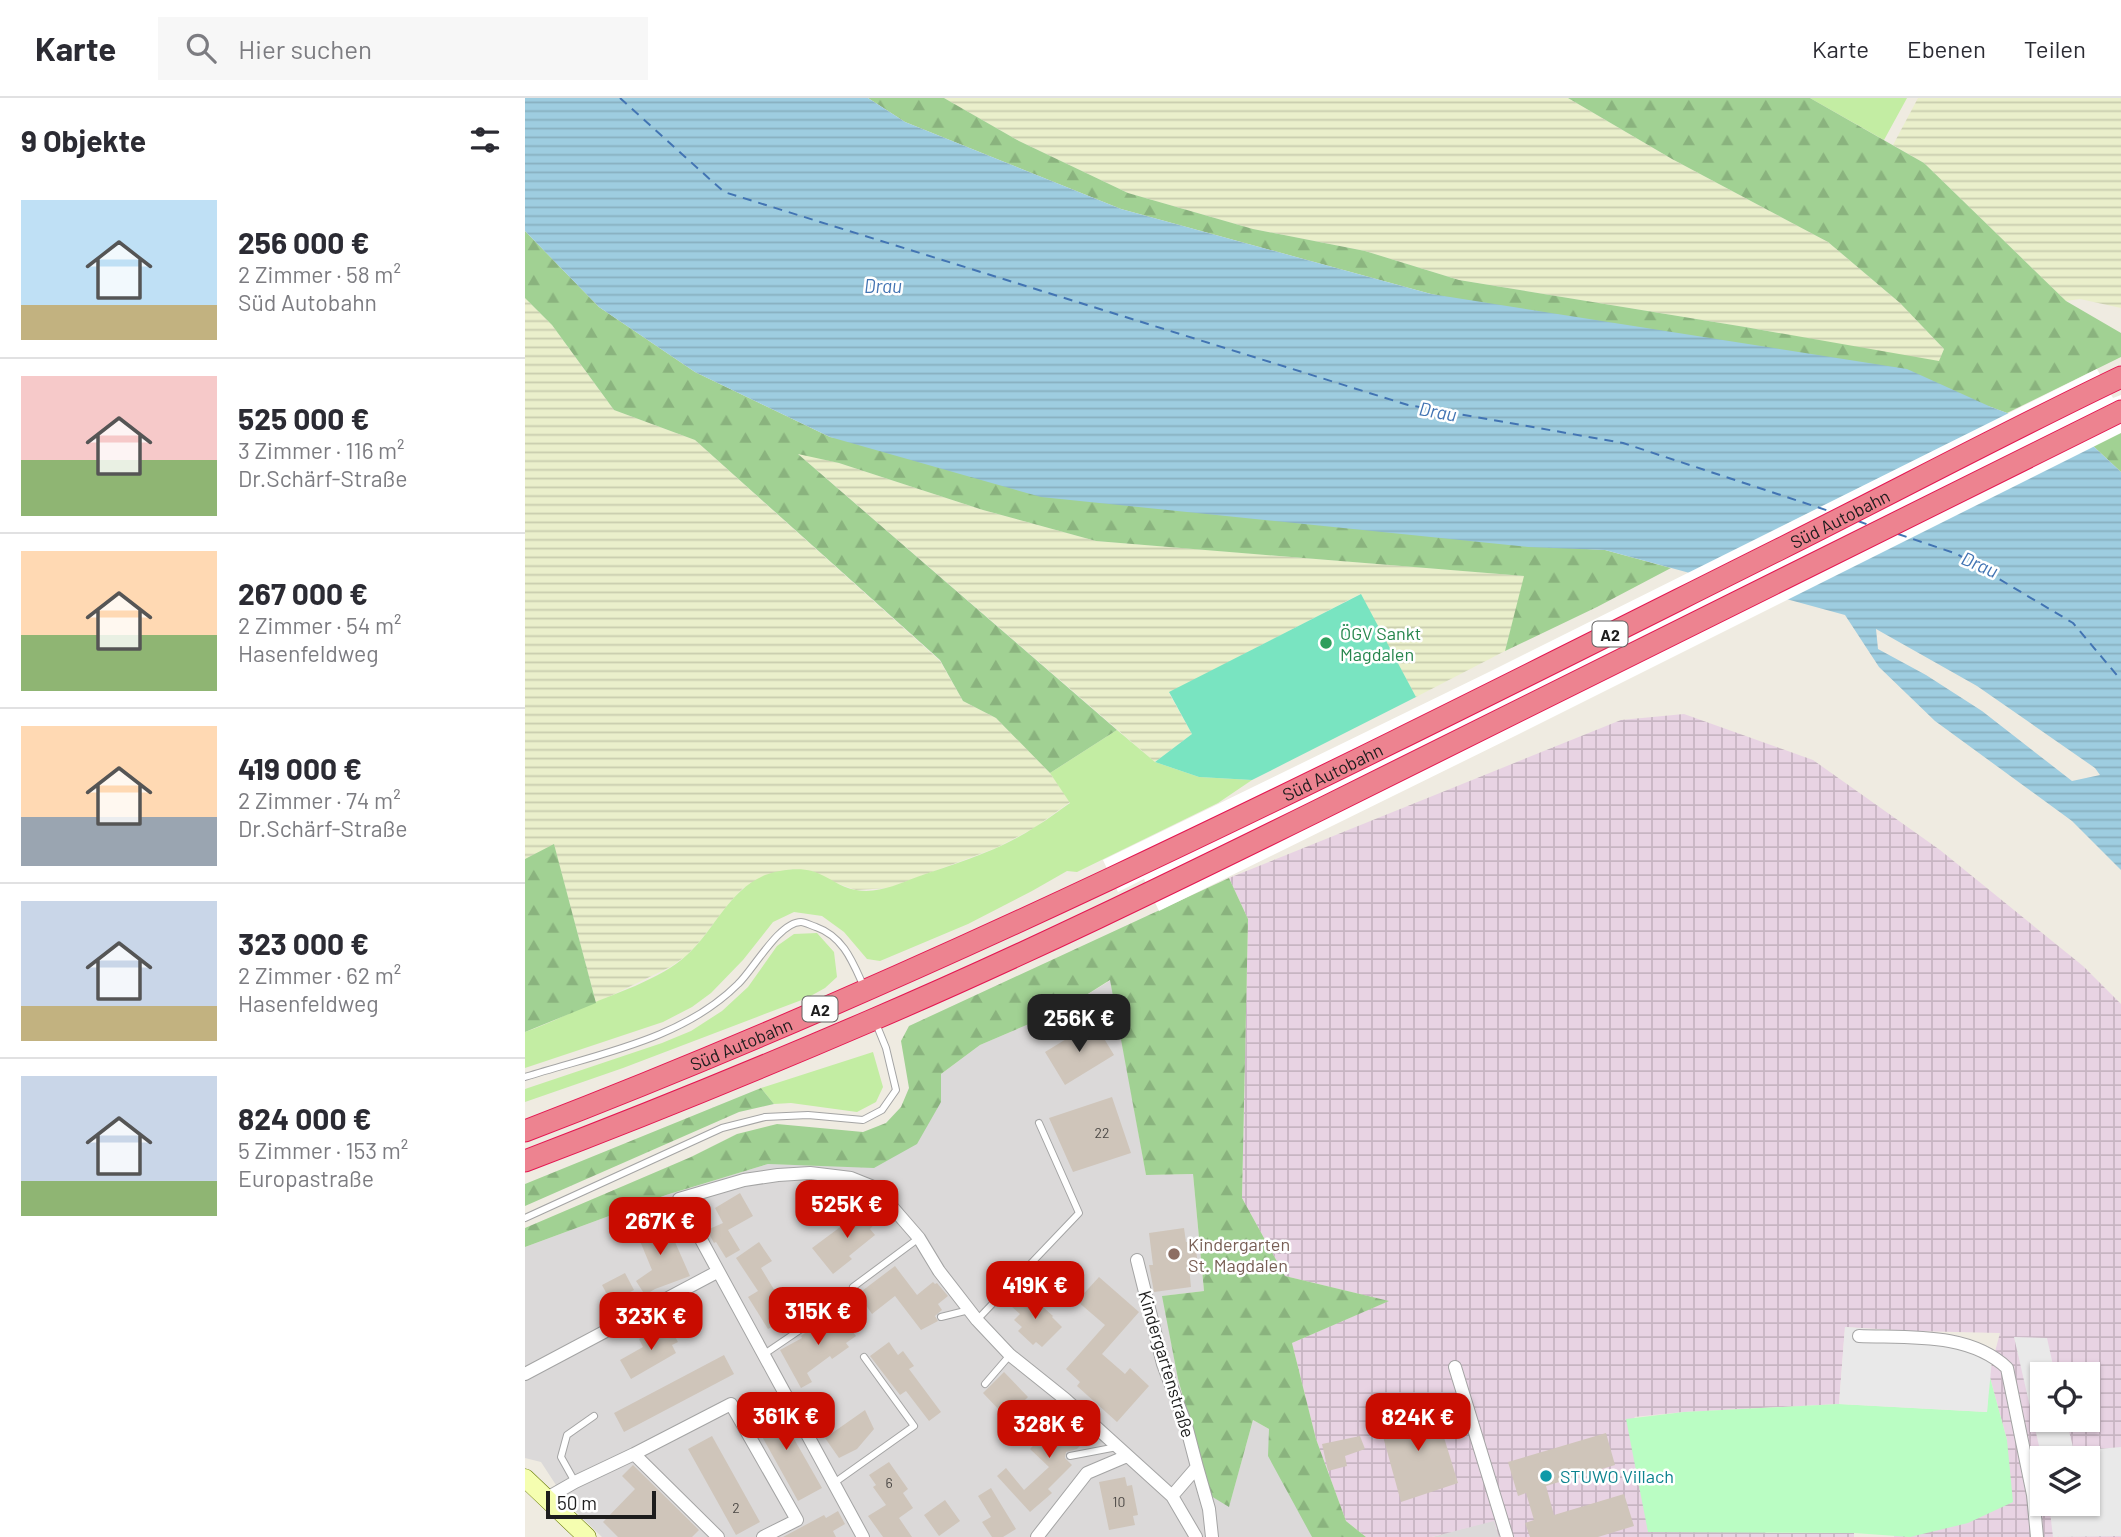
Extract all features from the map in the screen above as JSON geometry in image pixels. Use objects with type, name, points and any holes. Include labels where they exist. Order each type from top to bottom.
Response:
[{"type":"highway","name":"Süd Autobahn","points":[[525,1131],[669,1074],[865,990],[1112,878],[1595,642],[2113,381]]},
{"type":"highway","name":"Süd Autobahn","points":[[525,1161],[677,1102],[874,1019],[1150,893],[1592,678],[2121,411]]},
{"type":"street","points":[[863,1537],[679,1199],[744,1180],[778,1175],[810,1173],[851,1178],[871,1186],[919,1238],[939,1271],[973,1315],[1010,1355],[1065,1399],[1173,1496],[1196,1537]]},
{"type":"street","name":"Kindergartenstraße","points":[[1137,1260],[1163,1364],[1186,1424],[1209,1509],[1212,1537]]},
{"type":"street","points":[[525,1373],[717,1272]]},
{"type":"street","points":[[1859,1336],[1955,1343],[1972,1347],[2007,1368],[2033,1495],[2037,1537]]},
{"type":"street","points":[[1455,1367],[1507,1537]]},
{"type":"street","points":[[547,1499],[575,1482],[731,1404],[797,1520],[763,1537]]},
{"type":"street","points":[[1037,1537],[1087,1473],[1122,1451]]},
{"type":"street","points":[[635,1454],[718,1537]]},
{"type":"street","points":[[1173,1496],[1197,1468]]},
{"type":"street","points":[[525,1478],[587,1537]]},
{"type":"lane","points":[[525,1077],[650,1039],[689,1021],[738,985],[770,944],[789,925],[801,922],[824,930],[843,944],[865,990]]},
{"type":"lane","points":[[525,1218],[722,1128],[765,1117],[808,1115],[863,1120],[882,1110],[896,1090],[886,1048],[874,1019]]},
{"type":"lane","points":[[941,1317],[973,1315],[1079,1213],[1039,1123]]},
{"type":"lane","points":[[853,1287],[919,1238]]},
{"type":"lane","points":[[763,1354],[813,1321]]},
{"type":"lane","points":[[985,1384],[1010,1355]]},
{"type":"lane","points":[[834,1483],[914,1426],[864,1357]]},
{"type":"lane","points":[[575,1482],[561,1457],[567,1435],[594,1416]]},
{"type":"lane","points":[[1070,1456],[1122,1451]]},
{"type":"shaded area","points":[[1684,714],[1813,760],[1940,850],[2083,966],[2121,1004],[2121,1537],[1910,1537],[2007,1440],[1989,1374],[2000,1333],[1845,1327],[1839,1404],[1634,1417],[1766,1533],[1854,1533],[1854,1537],[1499,1537],[1494,1521],[1432,1537],[1366,1537],[1346,1521],[1316,1439],[1292,1343],[1388,1301],[1285,1276],[1242,1198],[1248,919],[1229,878],[1621,720]]},
{"type":"shaded area","points":[[1111,980],[1146,1175],[1193,1174],[1204,1291],[1163,1296],[1178,1379],[1201,1464],[1229,1506],[1253,1420],[1269,1429],[1312,1537],[602,1537],[569,1505],[541,1462],[525,1458],[525,1247],[666,1195],[768,1164],[874,1167],[941,1102],[941,1074],[980,1045],[1064,1009]]},
{"type":"shaded area","points":[[1845,1327],[1960,1336],[1993,1349],[1987,1412],[1839,1404]]},
{"type":"shaded area","points":[[2014,1337],[2047,1338],[2052,1362],[2030,1362],[2030,1407]]},
{"type":"shaded area","points":[[2036,1432],[2069,1432],[2073,1446],[2039,1446]]},
{"type":"shaded area","points":[[2121,1447],[2121,1536],[2053,1537],[2051,1516],[2100,1516],[2100,1449]]},
{"type":"shaded area","points":[[1494,1520],[1499,1537],[1432,1537]]},
{"type":"green space","points":[[868,98],[944,98],[1019,141],[1128,193],[1253,229],[1365,251],[1459,280],[1939,361],[1944,349],[1900,303],[1828,242],[1672,159],[1568,98],[1810,98],[1924,163],[2066,301],[2121,333],[2121,357],[2007,413],[1991,407],[1431,294],[1121,209],[905,122]]},
{"type":"green space","points":[[944,98],[1568,98],[1672,159],[1828,242],[1900,303],[1944,349],[1939,362],[1459,280],[1365,251],[1253,229],[1128,193],[1019,141]]},
{"type":"green space","points":[[1810,98],[1907,98],[1884,140]]},
{"type":"green space","points":[[1918,98],[2121,98],[2121,308],[2080,299],[2066,301],[1924,163],[1893,145]]},
{"type":"green space","points":[[525,231],[599,307],[695,372],[830,437],[1569,548],[1605,550],[1671,568],[1505,651],[1524,576],[1096,541],[983,510],[839,463],[798,454],[1117,730],[1050,773],[996,718],[963,701],[940,660],[695,440],[614,410],[552,325],[525,298]]},
{"type":"green space","points":[[525,298],[552,325],[614,410],[695,440],[940,661],[963,701],[996,718],[1050,773],[1070,802],[1034,828],[996,848],[889,888],[856,890],[812,871],[791,869],[743,888],[686,956],[670,967],[596,1003],[554,845],[525,859]]},
{"type":"green space","points":[[2121,429],[2121,472],[2091,444]]},
{"type":"green space","points":[[797,453],[839,463],[983,510],[1096,541],[1525,576],[1505,651],[1416,697],[1360,594],[1169,693],[1192,734],[1155,762]]},
{"type":"green space","name":"ÖGV Sankt Magdalen","points":[[1361,594],[1416,697],[1252,780],[1199,777],[1155,762],[1192,734],[1169,692]]},
{"type":"green space","points":[[1117,730],[1155,762],[1199,777],[1252,780],[1218,803],[1077,872],[1067,871],[968,924],[880,961],[867,959],[844,932],[822,916],[794,912],[773,922],[743,960],[711,993],[692,1007],[663,1022],[525,1068],[525,1032],[636,986],[677,963],[698,944],[732,900],[752,882],[776,872],[801,869],[818,873],[850,889],[872,891],[992,850],[1021,835],[1070,803],[1050,773]]},
{"type":"green space","points":[[554,844],[596,1003],[525,1032],[525,859]]},
{"type":"green space","points":[[1229,878],[1248,919],[1242,1198],[1285,1276],[1389,1301],[1292,1343],[1316,1439],[1346,1521],[1366,1537],[1312,1537],[1268,1456],[1269,1429],[1253,1420],[1229,1507],[1211,1496],[1178,1379],[1162,1296],[1204,1291],[1193,1174],[1146,1175],[1110,980],[1064,1009],[980,1045],[941,1074],[941,1102],[917,1144],[874,1168],[768,1164],[666,1195],[525,1247],[525,1228],[691,1157],[737,1134],[777,1124],[863,1132],[886,1123],[901,1107],[909,1088],[901,1041],[909,1026]]},
{"type":"green space","points":[[817,933],[834,952],[837,977],[825,988],[807,998],[623,1068],[525,1102],[525,1089],[691,1031],[722,1011],[748,987],[777,946],[794,934]]},
{"type":"green space","points":[[873,1052],[883,1087],[876,1102],[857,1112],[791,1103],[774,1104],[761,1088]]},
{"type":"green space","points":[[761,1088],[774,1104],[739,1112],[525,1206],[525,1184]]},
{"type":"green space","points":[[1989,1374],[2007,1440],[2013,1502],[1968,1523],[1910,1537],[1854,1533],[1648,1532],[1626,1419],[1684,1412],[1839,1404],[1987,1412]]},
{"type":"water","name":"Drau","points":[[525,98],[868,98],[905,122],[1121,209],[1431,294],[1907,369],[1991,407],[2091,444],[2121,472],[2121,870],[2072,821],[1935,721],[1879,667],[1845,615],[1605,550],[1528,547],[1041,497],[830,437],[695,372],[599,307],[525,231]],"holes":[[[1876,629],[1977,686],[2095,768],[2100,775],[2072,781],[1982,711],[1926,675],[1878,649]]]},
{"type":"pier","points":[[2097,369],[2113,398],[2121,395],[2121,433],[1159,911],[1144,879],[1118,892],[1103,860],[1491,671]]},
{"type":"building","points":[[1094,1022],[1114,1055],[1065,1085],[1045,1052]]},
{"type":"building","points":[[1112,1097],[1131,1153],[1073,1172],[1049,1118]]},
{"type":"building","points":[[740,1193],[753,1216],[728,1230],[740,1250],[726,1258],[707,1230],[723,1223],[715,1208]]},
{"type":"building","points":[[870,1205],[880,1218],[870,1229],[875,1235],[849,1256],[852,1259],[833,1274],[812,1248]]},
{"type":"building","points":[[664,1217],[690,1276],[645,1295],[636,1281],[652,1270],[635,1229]]},
{"type":"building","name":"Kindergarten St. Magdalen","points":[[1184,1228],[1186,1242],[1195,1241],[1198,1266],[1189,1267],[1191,1287],[1154,1292],[1149,1265],[1153,1265],[1149,1233]]},
{"type":"building","points":[[759,1242],[772,1261],[761,1268],[790,1316],[768,1329],[748,1297],[758,1291],[736,1258]]},
{"type":"building","points":[[895,1266],[917,1295],[933,1282],[948,1296],[938,1304],[942,1310],[935,1316],[938,1321],[921,1330],[895,1296],[872,1314],[858,1294]]},
{"type":"building","points":[[625,1273],[634,1290],[611,1302],[602,1285]]},
{"type":"building","points":[[1099,1277],[1139,1312],[1102,1354],[1125,1374],[1130,1368],[1149,1386],[1117,1422],[1077,1386],[1080,1382],[1066,1369],[1105,1325],[1077,1301]]},
{"type":"building","points":[[1025,1291],[1062,1327],[1042,1347],[1036,1342],[1033,1345],[1018,1331],[1022,1327],[1014,1320],[1020,1314],[1011,1306]]},
{"type":"building","points":[[836,1310],[856,1336],[846,1343],[849,1347],[832,1359],[830,1356],[807,1373],[812,1382],[801,1388],[780,1350],[802,1338],[801,1336]]},
{"type":"building","points":[[668,1324],[678,1342],[672,1345],[676,1353],[631,1379],[620,1360],[643,1347],[639,1339]]},
{"type":"building","points":[[889,1342],[898,1355],[903,1351],[914,1366],[909,1369],[941,1412],[929,1421],[906,1391],[900,1395],[870,1356]]},
{"type":"building","points":[[724,1355],[734,1374],[624,1432],[614,1413]]},
{"type":"building","points":[[1004,1372],[1028,1397],[1010,1415],[1005,1410],[1002,1413],[983,1393]]},
{"type":"building","points":[[773,1402],[822,1488],[798,1501],[750,1415]]},
{"type":"building","points":[[1434,1405],[1458,1483],[1401,1502],[1379,1422]]},
{"type":"building","points":[[865,1410],[874,1429],[857,1449],[839,1458],[825,1438]]},
{"type":"building","points":[[1066,1411],[1091,1434],[1077,1449],[1066,1452],[1065,1458],[1072,1465],[1048,1489],[1052,1493],[1030,1512],[997,1476],[1006,1468],[1024,1490],[1049,1467],[1030,1449]]},
{"type":"building","name":"STUWO Villach","points":[[1606,1433],[1615,1465],[1546,1486],[1554,1515],[1624,1494],[1634,1526],[1598,1537],[1530,1537],[1525,1523],[1534,1520],[1526,1493],[1518,1496],[1508,1462]]},
{"type":"building","points":[[712,1436],[760,1522],[736,1535],[688,1449]]},
{"type":"building","points":[[1360,1436],[1365,1449],[1345,1456],[1347,1466],[1328,1471],[1322,1444]]},
{"type":"building","points":[[889,1462],[908,1489],[903,1493],[913,1508],[899,1518],[912,1537],[883,1537],[868,1516],[886,1505],[873,1487],[876,1485],[869,1475]]},
{"type":"building","points":[[633,1465],[699,1530],[692,1537],[618,1537],[603,1522],[635,1489],[622,1476]]},
{"type":"building","points":[[1125,1477],[1127,1486],[1132,1485],[1138,1515],[1133,1516],[1135,1525],[1109,1530],[1099,1482]]},
{"type":"building","points":[[991,1488],[1016,1529],[1003,1537],[992,1537],[982,1522],[991,1517],[978,1496]]},
{"type":"building","points":[[945,1500],[960,1521],[939,1536],[924,1515]]},
{"type":"building","points":[[838,1511],[845,1524],[833,1531],[836,1537],[783,1537],[824,1515],[826,1518]]},
{"type":"ferry route","points":[[620,98],[724,192],[1408,405],[1623,443],[1829,511]]},
{"type":"ferry route","points":[[1858,521],[1869,525]]},
{"type":"ferry route","points":[[1898,534],[1957,554],[2073,623],[2121,680]]},
{"type":"place","name":"ÖGV Sankt Magdalen","points":[[1326,643]]},
{"type":"place","name":"Kindergarten St. Magdalen","points":[[1174,1254]]},
{"type":"place","name":"STUWO Villach","points":[[1546,1476]]}]
